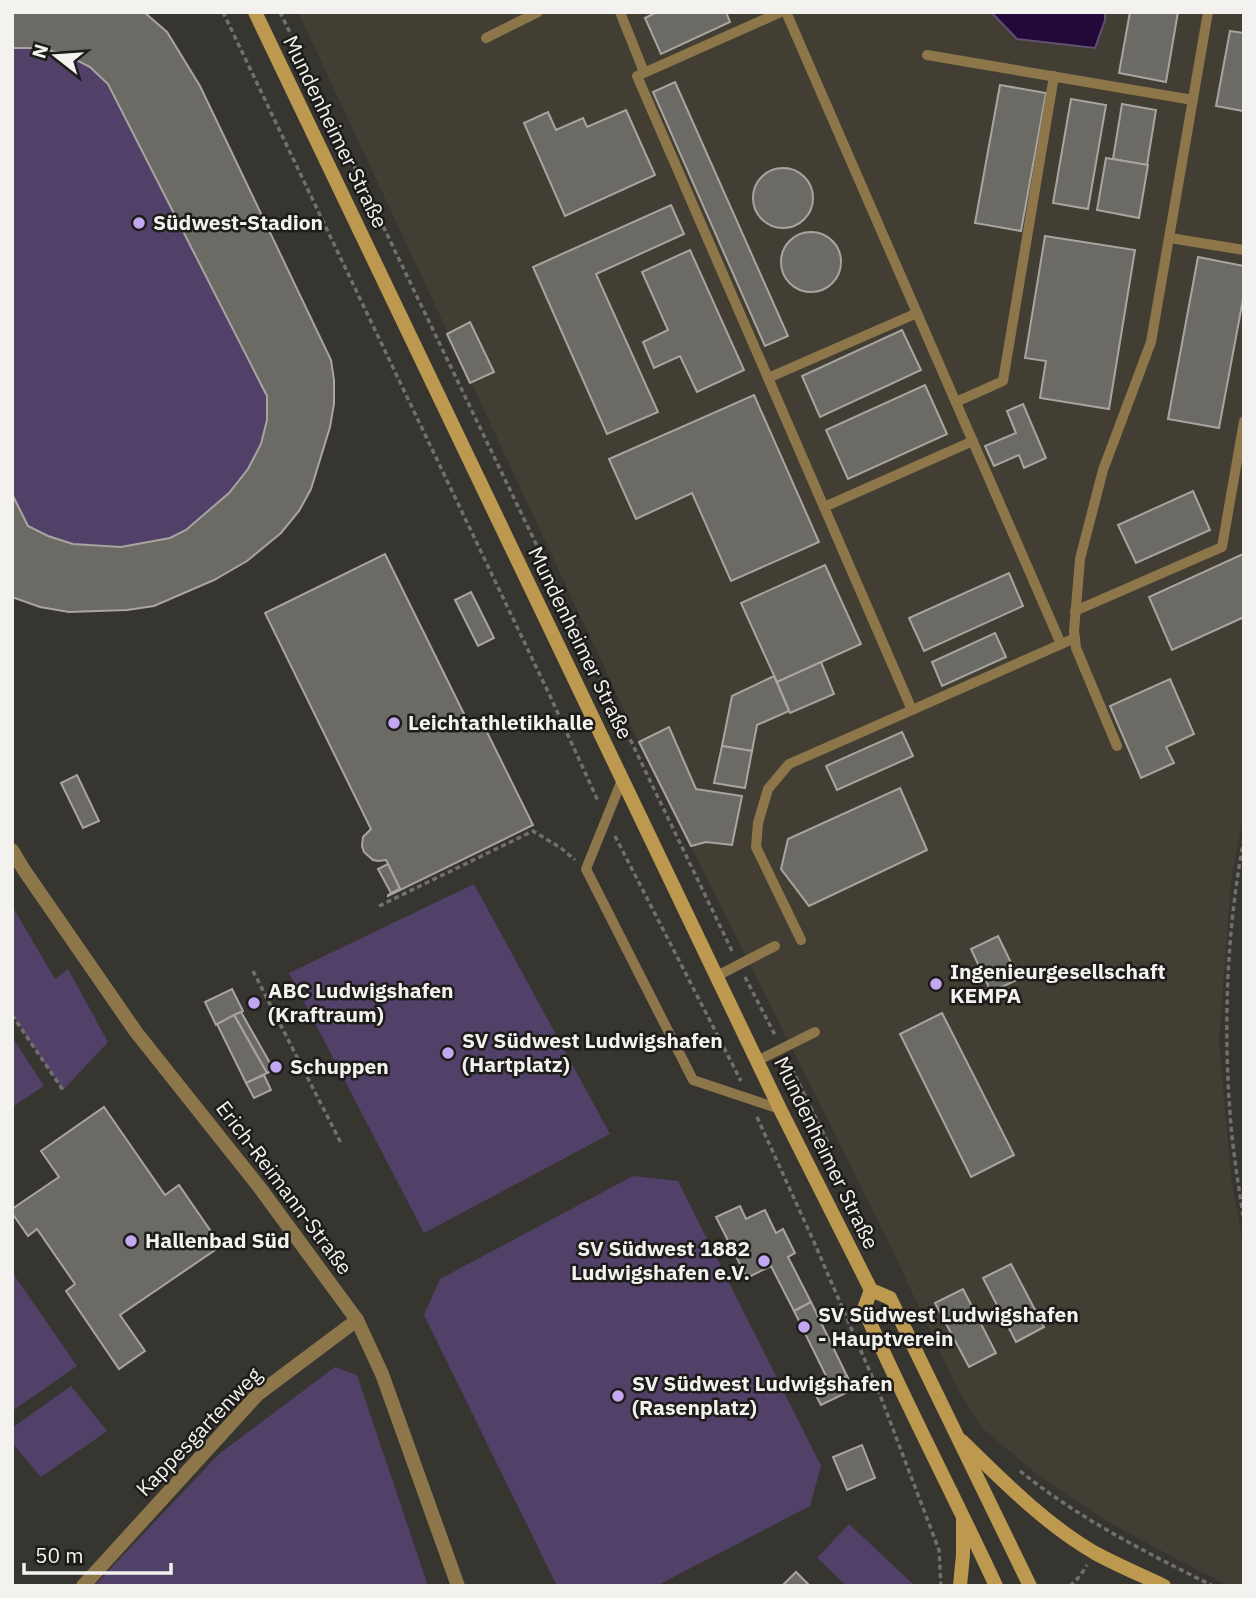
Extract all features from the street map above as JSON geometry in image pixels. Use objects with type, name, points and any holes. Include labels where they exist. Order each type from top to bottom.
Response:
[{"type":"street","name":"Mundenheimer Straße","points":[[255,12],[780,1109],[871,1290],[890,1298],[1030,1586]]},
{"type":"street","name":"Erich-Reimann-Straße","points":[[12,850],[136,1032],[260,1188],[357,1320],[383,1374],[458,1586]]},
{"type":"street","name":"Mundenheimer Straße","points":[[871,1290],[864,1310],[996,1586]]},
{"type":"street","name":"Kappesgartenweg","points":[[83,1586],[257,1395],[357,1320]]},
{"type":"street","points":[[954,1433],[996,1474],[1060,1529],[1095,1552],[1164,1586]]},
{"type":"street","points":[[960,1586],[963,1515]]},
{"type":"lane","points":[[486,38],[538,12]]},
{"type":"lane","points":[[620,12],[645,72]]},
{"type":"lane","points":[[912,710],[636,76],[645,72],[783,12],[1061,644]]},
{"type":"lane","points":[[1117,746],[1076,648],[1075,611],[1080,559],[1103,470],[1151,342],[1208,12]]},
{"type":"lane","points":[[927,55],[1193,100]]},
{"type":"lane","points":[[956,401],[1003,381],[1054,76]]},
{"type":"lane","points":[[1170,238],[1244,250]]},
{"type":"lane","points":[[768,378],[917,313]]},
{"type":"lane","points":[[1075,611],[1222,547],[1244,421]]},
{"type":"lane","points":[[824,507],[973,442]]},
{"type":"lane","points":[[801,940],[756,847],[758,823],[768,789],[789,764],[1075,639]]},
{"type":"lane","points":[[622,780],[586,869],[694,1080],[780,1109]]},
{"type":"lane","points":[[717,976],[775,946]]},
{"type":"lane","points":[[757,1061],[815,1032]]},
{"type":"path","points":[[223,12],[545,685],[606,820],[737,1071],[880,1395],[939,1550],[941,1586]]},
{"type":"path","points":[[280,12],[738,965],[829,1145],[815,1179]]},
{"type":"path","points":[[379,905],[533,831],[561,848]]},
{"type":"path","points":[[1244,839],[1237,872],[1230,948],[1227,1036],[1231,1126],[1244,1222]]},
{"type":"path","points":[[253,971],[341,1143]]},
{"type":"path","points":[[12,1015],[62,1090]]},
{"type":"path","points":[[1012,1465],[1041,1488],[1108,1530],[1213,1586]]},
{"type":"shaded area","name":"Südwest-Stadion","points":[[12,12],[144,12],[167,32],[200,86],[331,360],[334,404],[330,427],[311,489],[299,511],[281,533],[247,561],[214,580],[154,606],[69,612],[40,607],[12,597]]},
{"type":"shaded area","points":[[298,12],[1244,12],[1244,813],[1231,880],[1219,1042],[1231,1177],[1244,1248],[1244,1586],[1229,1586],[1178,1560],[1105,1520],[1039,1476],[982,1428],[958,1390],[886,1237],[639,742]]},
{"type":"shaded area","points":[[991,12],[1105,12],[1105,20],[1095,48],[1017,39]]},
{"type":"shaded area","name":"SV Südwest Ludwigshafen (Hartplatz)","points":[[474,884],[610,1134],[424,1233],[289,973]]},
{"type":"shaded area","points":[[12,906],[55,979],[68,969],[108,1042],[63,1090],[12,1015]]},
{"type":"shaded area","points":[[12,1037],[44,1086],[12,1107]]},
{"type":"shaded area","name":"SV Südwest Ludwigshafen (Rasenplatz)","points":[[633,1176],[678,1181],[821,1466],[810,1506],[656,1586],[557,1586],[424,1315],[440,1279]]},
{"type":"shaded area","points":[[12,1272],[77,1366],[12,1411]]},
{"type":"shaded area","points":[[335,1367],[357,1375],[428,1586],[94,1586],[219,1454]]},
{"type":"shaded area","points":[[71,1386],[107,1431],[41,1477],[12,1443],[12,1428]]},
{"type":"shaded area","points":[[849,1524],[915,1586],[847,1586],[817,1558]]},
{"type":"building","points":[[12,12],[144,12],[167,32],[200,86],[331,360],[334,404],[330,427],[311,489],[299,511],[281,533],[247,561],[214,580],[154,606],[69,612],[40,607],[12,597],[12,494],[28,526],[73,544],[121,547],[170,538],[186,530],[229,493],[248,469],[261,444],[267,420],[267,396],[108,84],[90,67],[65,54],[38,48],[12,48]]},
{"type":"building","points":[[657,12],[726,12],[730,22],[661,54],[645,18]]},
{"type":"building","points":[[1130,12],[1178,12],[1166,82],[1119,73]]},
{"type":"building","points":[[1230,31],[1244,33],[1243,111],[1216,106]]},
{"type":"building","points":[[675,82],[788,336],[765,346],[653,92]]},
{"type":"building","points":[[1000,85],[1046,93],[1021,231],[975,223]]},
{"type":"building","points":[[1071,99],[1106,105],[1088,209],[1053,203]]},
{"type":"building","points":[[1122,104],[1156,110],[1147,165],[1113,159]]},
{"type":"building","points":[[626,110],[655,175],[565,216],[524,123],[548,112],[556,130],[583,118],[587,127]]},
{"type":"building","points":[[1106,158],[1148,165],[1139,218],[1097,210]]},
{"type":"building","points":[[783,168],[800,173],[808,181],[813,198],[808,215],[800,223],[783,228],[766,223],[758,215],[753,198],[758,181],[766,173]]},
{"type":"building","points":[[671,205],[684,234],[596,274],[658,412],[607,434],[533,267]]},
{"type":"building","points":[[811,232],[828,237],[836,245],[841,262],[836,279],[828,287],[811,292],[794,287],[786,279],[781,262],[786,245],[794,237]]},
{"type":"building","points":[[1045,236],[1135,250],[1109,409],[1040,398],[1046,361],[1025,358]]},
{"type":"building","points":[[690,250],[744,370],[697,392],[680,356],[654,368],[643,342],[668,330],[642,272]]},
{"type":"building","points":[[1198,257],[1244,266],[1244,294],[1219,428],[1168,419]]},
{"type":"building","points":[[470,322],[494,372],[470,383],[447,334]]},
{"type":"building","points":[[902,330],[921,370],[820,417],[802,376]]},
{"type":"building","points":[[925,385],[947,434],[848,479],[826,430]]},
{"type":"building","points":[[754,395],[819,542],[731,581],[692,493],[636,519],[609,459]]},
{"type":"building","points":[[1023,404],[1046,458],[1024,468],[1019,455],[994,466],[985,446],[1016,433],[1007,411]]},
{"type":"building","points":[[1193,491],[1210,530],[1136,563],[1118,525]]},
{"type":"building","name":"Leichtathletikhalle","points":[[385,554],[470,726],[481,720],[533,825],[388,896],[400,889],[386,860],[373,860],[364,852],[363,837],[371,829],[265,613]]},
{"type":"building","points":[[1243,554],[1244,617],[1172,650],[1149,597]]},
{"type":"building","points":[[825,565],[861,644],[777,682],[741,603]]},
{"type":"building","points":[[1009,573],[1023,606],[924,651],[909,618]]},
{"type":"building","points":[[471,592],[494,638],[478,646],[455,600]]},
{"type":"building","points":[[995,633],[1006,657],[942,686],[932,662]]},
{"type":"building","points":[[821,662],[834,694],[790,713],[777,682]]},
{"type":"building","points":[[774,676],[789,711],[757,725],[752,751],[722,746],[732,696]]},
{"type":"building","points":[[1170,679],[1194,734],[1166,747],[1174,763],[1141,778],[1110,706]]},
{"type":"building","points":[[669,727],[696,789],[742,796],[732,845],[706,842],[691,846],[639,742]]},
{"type":"building","points":[[902,732],[913,756],[837,790],[826,766]]},
{"type":"building","points":[[722,746],[752,751],[745,788],[714,783]]},
{"type":"building","points":[[77,775],[99,821],[83,828],[61,783]]},
{"type":"building","points":[[900,788],[927,850],[809,906],[781,869],[788,839]]},
{"type":"building","points":[[388,864],[400,889],[391,893],[378,869]]},
{"type":"building","points":[[998,936],[1019,979],[991,992],[971,949]]},
{"type":"building","points":[[232,989],[243,1011],[216,1025],[205,1002]]},
{"type":"building","points":[[241,1012],[274,1070],[267,1073],[234,1015]]},
{"type":"building","points":[[942,1013],[1014,1155],[971,1177],[900,1034]]},
{"type":"building","points":[[234,1015],[267,1073],[246,1083],[217,1024]]},
{"type":"building","points":[[264,1075],[271,1090],[254,1098],[246,1083]]},
{"type":"building","name":"Hallenbad Süd","points":[[104,1107],[165,1195],[179,1185],[221,1246],[120,1315],[145,1351],[119,1369],[66,1291],[75,1284],[37,1229],[28,1236],[12,1213],[12,1209],[59,1177],[41,1151]]},
{"type":"building","name":"SV Südwest 1882 Ludwigshafen e.V.","points":[[740,1206],[746,1219],[765,1210],[776,1233],[783,1229],[795,1253],[788,1257],[811,1302],[794,1311],[771,1266],[747,1278],[716,1217]]},
{"type":"building","points":[[1011,1264],[1044,1327],[1016,1342],[983,1278]]},
{"type":"building","points":[[963,1289],[996,1353],[969,1367],[935,1303]]},
{"type":"building","points":[[811,1302],[847,1376],[830,1384],[794,1311]]},
{"type":"building","points":[[847,1376],[854,1389],[821,1405],[814,1392]]},
{"type":"building","points":[[862,1445],[875,1478],[847,1490],[833,1457]]},
{"type":"building","points":[[796,1572],[810,1586],[782,1586]]},
{"type":"place","name":"Südwest-Stadion","points":[[139,223]]},
{"type":"place","name":"Leichtathletikhalle","points":[[394,723]]},
{"type":"place","name":"Ingenieurgesellschaft KEMPA","points":[[936,984]]},
{"type":"place","name":"ABC Ludwigshafen (Kraftraum)","points":[[254,1003]]},
{"type":"place","name":"SV Südwest Ludwigshafen (Hartplatz)","points":[[448,1053]]},
{"type":"place","name":"Schuppen","points":[[276,1067]]},
{"type":"place","name":"Hallenbad Süd","points":[[131,1241]]},
{"type":"place","name":"SV Südwest 1882 Ludwigshafen e.V.","points":[[764,1261]]},
{"type":"place","name":"SV Südwest Ludwigshafen - Hauptverein","points":[[804,1327]]},
{"type":"place","name":"SV Südwest Ludwigshafen (Rasenplatz)","points":[[618,1396]]}]
